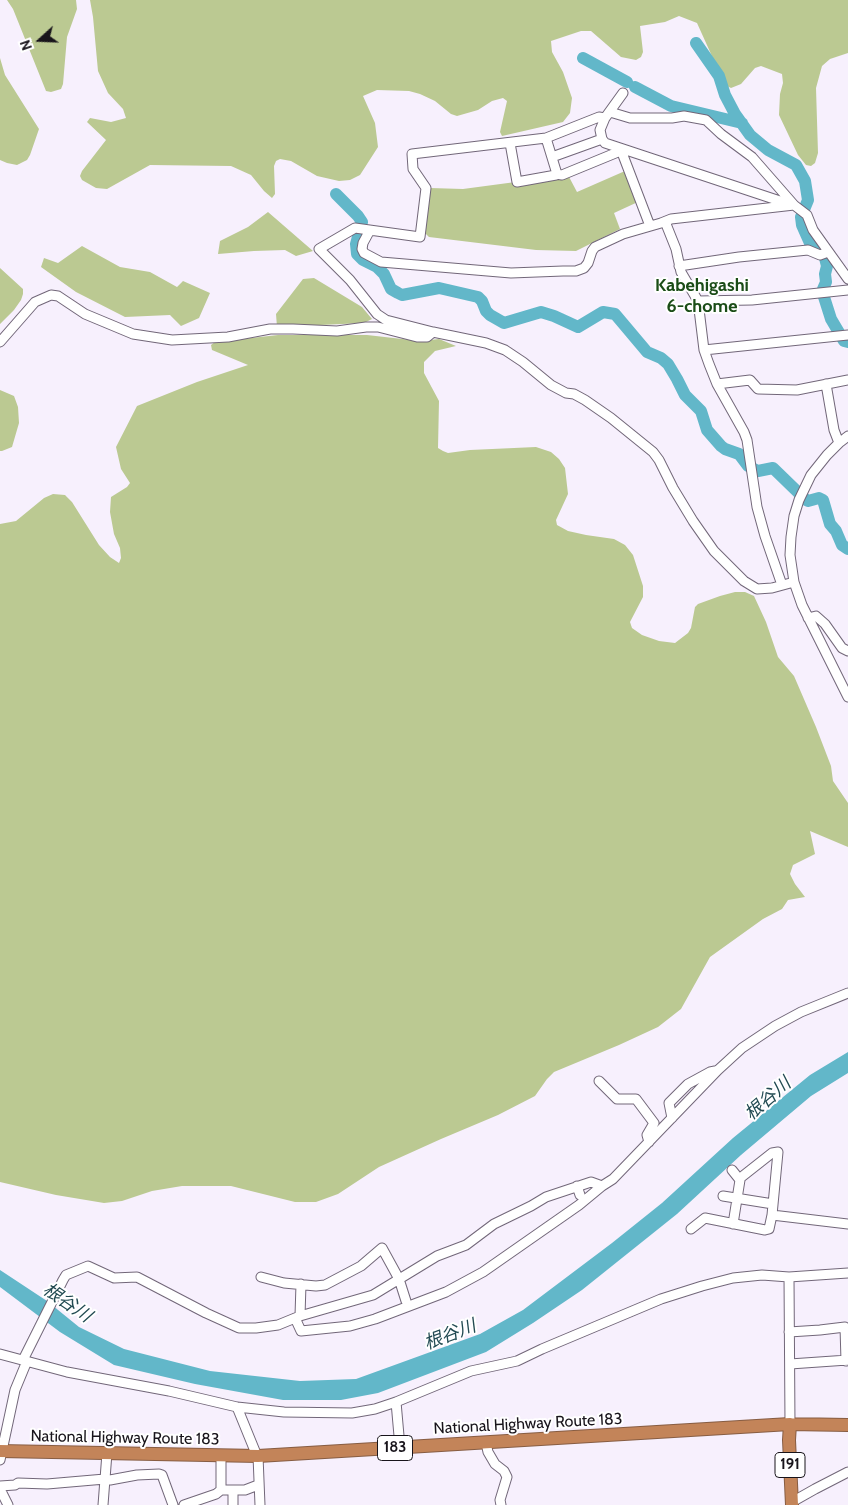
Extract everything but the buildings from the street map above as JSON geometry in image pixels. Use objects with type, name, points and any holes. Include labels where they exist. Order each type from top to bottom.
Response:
[{"type":"highway","name":"National Highway Route 183","points":[[0,1454],[107,1453],[221,1457],[257,1456],[790,1424],[848,1425]]},
{"type":"highway","name":"191","points":[[790,1424],[792,1504]]},
{"type":"street","points":[[623,93],[600,130],[605,143],[620,150],[794,206]]},
{"type":"street","points":[[794,582],[772,588],[756,588],[744,582],[714,551],[693,521],[659,460],[641,442],[611,418],[585,400],[551,385],[523,362],[504,350],[486,343],[391,322],[377,314],[350,280],[319,249],[354,228],[420,237],[426,188],[413,169],[412,154],[546,138],[608,115],[630,118],[672,118],[684,116],[706,120],[721,134],[752,157],[794,206],[803,213],[825,253],[848,279]]},
{"type":"street","points":[[546,138],[558,174]]},
{"type":"street","points":[[552,157],[602,139]]},
{"type":"street","points":[[510,143],[517,182],[558,174],[562,175],[620,150]]},
{"type":"street","points":[[620,150],[650,226]]},
{"type":"street","points":[[364,229],[362,249],[364,253],[381,262],[520,272],[576,271],[584,268],[595,248],[622,234],[671,219],[794,206]]},
{"type":"street","points":[[664,222],[676,249],[680,272],[698,301],[704,350],[717,384],[747,440],[757,507],[782,585]]},
{"type":"street","points":[[678,266],[808,250],[825,253]]},
{"type":"street","points":[[698,301],[752,300],[848,290]]},
{"type":"street","points":[[0,342],[35,302],[51,295],[58,296],[85,314],[133,334],[172,340],[228,337],[270,329],[336,331],[378,327],[417,337],[427,337],[433,332]]},
{"type":"street","points":[[704,350],[843,336]]},
{"type":"street","points":[[717,384],[750,380],[758,389],[797,390],[848,380]]},
{"type":"street","points":[[826,384],[834,430],[839,443]]},
{"type":"street","points":[[848,436],[826,455],[811,475],[799,500],[794,516],[790,556],[794,582],[802,605],[848,697]]},
{"type":"street","points":[[808,618],[816,616],[825,624],[842,648],[848,651]]},
{"type":"street","points":[[300,1284],[297,1317],[301,1331],[350,1326],[375,1319],[446,1292],[483,1272],[580,1205],[613,1179],[718,1070],[742,1048],[775,1026],[801,1012],[848,993]]},
{"type":"street","points":[[599,1081],[617,1099],[636,1099],[654,1123],[647,1135],[648,1142]]},
{"type":"street","points":[[691,1228],[705,1218],[765,1230],[769,1228],[778,1152],[772,1152],[739,1179]]},
{"type":"street","points":[[732,1170],[739,1179],[733,1224]]},
{"type":"street","points":[[0,1454],[15,1390],[25,1361],[33,1340],[66,1275],[88,1266],[114,1278],[137,1277],[239,1328],[278,1325],[297,1317],[373,1295],[436,1256],[466,1245],[494,1224],[546,1197],[591,1182],[602,1186]]},
{"type":"street","points":[[577,1186],[580,1195]]},
{"type":"street","points":[[723,1196],[773,1204]]},
{"type":"street","points":[[772,1214],[848,1224]]},
{"type":"street","points":[[261,1277],[284,1283],[325,1285],[361,1266],[382,1248],[399,1279],[406,1301]]},
{"type":"street","points":[[0,1354],[68,1372],[169,1391],[238,1407],[284,1412],[352,1413],[375,1409],[396,1402],[471,1371],[517,1362],[542,1349],[661,1299],[734,1278],[762,1275],[789,1277],[848,1273]]},
{"type":"street","points":[[789,1277],[790,1424]]},
{"type":"street","points":[[790,1332],[845,1327],[847,1360],[790,1364]]},
{"type":"street","points":[[396,1402],[400,1447]]},
{"type":"street","points":[[238,1407],[257,1456],[260,1505]]},
{"type":"street","points":[[486,1442],[488,1452],[496,1464],[504,1471],[507,1478],[500,1500],[501,1505]]},
{"type":"street","points":[[103,1505],[107,1453]]},
{"type":"street","points":[[221,1457],[221,1490]]},
{"type":"street","points":[[792,1504],[816,1488],[848,1472]]},
{"type":"street","points":[[8,1505],[0,1487],[18,1483],[47,1484],[110,1480],[144,1474],[162,1475],[173,1505]]},
{"type":"street","points":[[184,1505],[207,1502],[221,1490],[245,1490],[258,1485]]},
{"type":"street","points":[[233,1491],[233,1505]]},
{"type":"green space","points":[[7,0],[76,0],[77,9],[67,37],[61,89],[51,92],[46,91],[13,9]]},
{"type":"green space","points":[[90,0],[848,0],[848,53],[830,59],[822,66],[816,88],[818,153],[815,163],[811,166],[806,165],[798,155],[779,115],[780,94],[783,83],[782,74],[761,66],[755,68],[741,84],[731,88],[725,85],[697,23],[679,16],[665,22],[640,26],[643,52],[641,57],[636,60],[621,57],[591,31],[581,31],[551,41],[552,52],[563,72],[572,98],[570,113],[563,122],[502,136],[500,132],[507,101],[503,98],[492,101],[478,110],[457,116],[451,114],[435,101],[420,94],[409,91],[377,90],[363,96],[375,123],[378,147],[360,175],[350,180],[339,181],[317,176],[291,161],[280,159],[276,161],[274,166],[275,194],[272,198],[251,175],[231,166],[150,165],[107,189],[96,188],[82,180],[80,176],[106,140],[87,122],[90,118],[111,122],[126,118],[123,109],[108,93],[98,71]]},
{"type":"green space","points":[[0,58],[5,75],[39,129],[27,160],[17,165],[0,160]]},
{"type":"green space","points":[[625,171],[640,201],[614,213],[620,229],[576,251],[536,250],[429,237],[424,232],[430,188],[463,189],[568,175],[577,192]]},
{"type":"green space","points":[[268,212],[313,251],[296,256],[285,250],[218,254],[220,241],[248,227]]},
{"type":"green space","points":[[82,246],[120,267],[150,272],[177,287],[183,281],[210,293],[199,318],[181,326],[170,315],[125,317],[76,292],[41,267],[44,258],[58,263]]},
{"type":"green space","points":[[0,268],[23,289],[23,294],[14,310],[0,324]]},
{"type":"green space","points":[[314,278],[362,307],[372,319],[364,323],[277,327],[276,314],[303,279]]},
{"type":"green space","points":[[278,335],[367,335],[420,341],[439,339],[456,346],[435,351],[424,362],[424,373],[439,401],[438,448],[448,453],[536,447],[551,452],[559,459],[565,468],[568,494],[556,520],[557,525],[568,531],[614,539],[625,545],[633,555],[643,586],[643,597],[630,622],[632,628],[642,635],[659,641],[675,643],[688,633],[691,628],[695,607],[698,604],[735,592],[745,592],[754,596],[766,622],[778,657],[794,676],[816,727],[831,766],[833,781],[848,803],[848,847],[810,831],[815,854],[793,865],[790,874],[805,897],[788,900],[782,909],[763,919],[710,957],[681,1009],[658,1027],[554,1072],[535,1096],[498,1115],[379,1167],[338,1194],[316,1202],[295,1202],[231,1186],[182,1186],[152,1191],[122,1201],[104,1203],[56,1195],[0,1182],[0,524],[16,521],[44,498],[53,494],[65,495],[72,502],[99,545],[110,557],[119,563],[121,558],[120,548],[114,534],[110,512],[111,497],[130,483],[121,469],[116,447],[137,406],[197,382],[248,365],[212,350],[211,345],[215,342]]},
{"type":"green space","points":[[0,390],[14,396],[18,407],[19,423],[12,447],[2,451],[0,451]]},
{"type":"water","points":[[848,1052],[848,1073],[811,1096],[741,1155],[677,1214],[582,1290],[486,1352],[378,1393],[341,1400],[283,1400],[195,1384],[114,1365],[60,1332],[0,1287],[0,1270],[47,1301],[79,1327],[124,1349],[210,1371],[300,1381],[356,1379],[480,1334],[523,1310],[662,1203],[733,1138],[810,1075]]},
{"type":"waterway","points":[[696,43],[719,76],[725,95],[735,114],[750,135],[768,150],[796,165],[805,181],[808,200],[801,217],[802,225],[810,243],[822,251],[825,258],[827,266],[826,282],[823,289],[824,297],[831,319],[844,341],[848,342]]},
{"type":"waterway","points":[[583,58],[627,82]]},
{"type":"waterway","points":[[635,87],[671,106],[742,123]]},
{"type":"waterway","points":[[336,194],[362,222],[356,244],[357,254],[363,260],[377,267],[384,274],[391,289],[402,295],[439,288],[478,297],[486,311],[504,323],[541,312],[578,327],[603,312],[615,314],[647,352],[661,358],[668,364],[685,395],[701,411],[707,430],[721,446],[739,454],[748,466],[758,471],[773,468],[806,500],[819,498],[823,500],[830,524],[836,531],[842,545],[848,549]]},
{"type":"district","name":"Kabehigashi 6-chome","points":[[702,296]]},
{"type":"water label","name":"根谷川","points":[[768,1099]]},
{"type":"water label","name":"根谷川","points":[[67,1303]]},
{"type":"water label","name":"根谷川","points":[[450,1335]]}]
